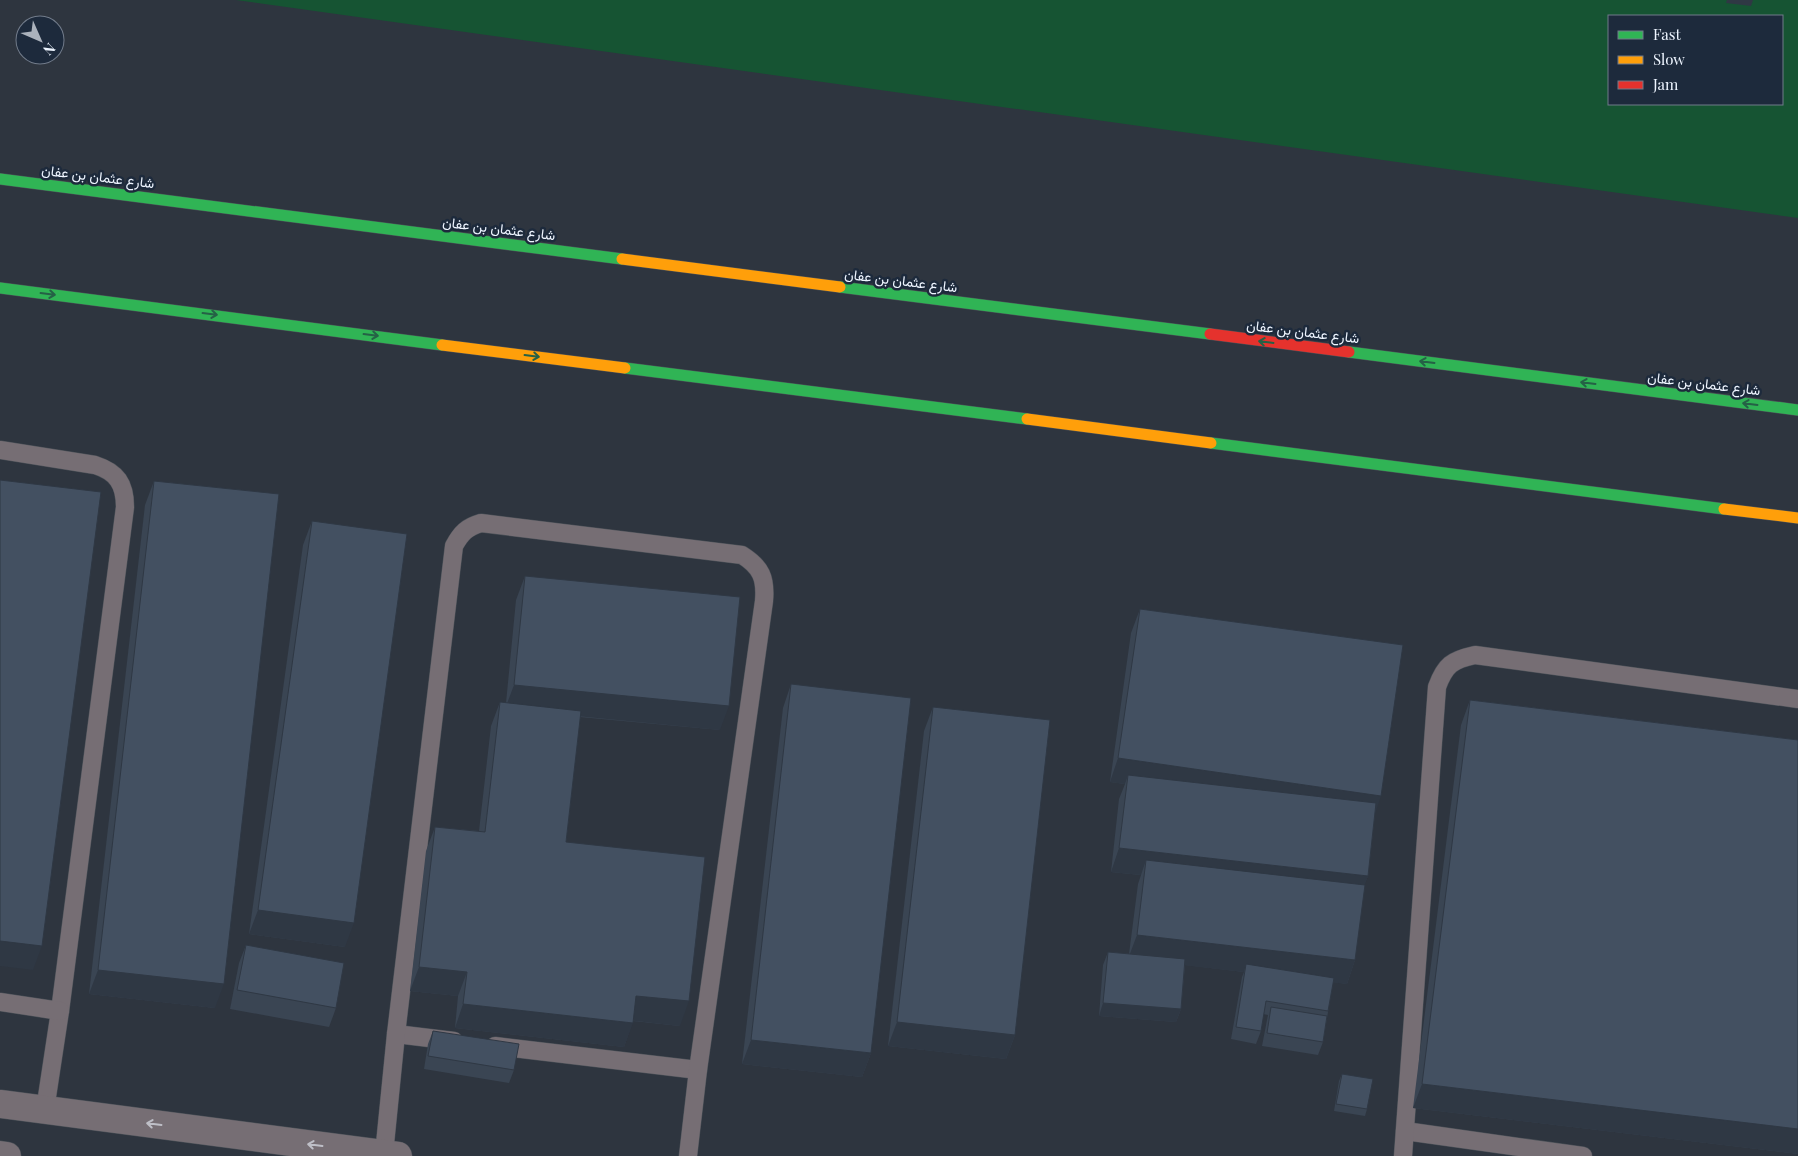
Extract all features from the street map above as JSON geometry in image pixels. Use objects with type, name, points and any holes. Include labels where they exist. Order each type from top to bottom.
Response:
[{"type":"main road","name":"شارع عثمان بن عفان","points":[[0,179],[1798,410]]},
{"type":"main road","points":[[0,288],[1798,518]]},
{"type":"street","points":[[0,1104],[391,1155]]},
{"type":"street","points":[[0,1155],[7,1156]]},
{"type":"lane","points":[[0,450],[106,468],[118,480],[125,496],[60,1011],[45,1110]]},
{"type":"lane","points":[[391,1155],[396,1034],[454,546],[460,535],[469,527],[481,523],[742,555],[753,562],[761,573],[765,587],[764,601],[698,1070],[688,1156]]},
{"type":"lane","points":[[1403,1156],[1437,687],[1443,672],[1457,660],[1475,655],[1798,699]]},
{"type":"lane","points":[[0,1002],[60,1011]]},
{"type":"lane","points":[[396,1034],[698,1070]]},
{"type":"lane","points":[[1405,1131],[1583,1156]]},
{"type":"green space","points":[[236,0],[1798,0],[1798,218]]},
{"type":"building","points":[[0,480],[101,492],[42,946],[0,941]]},
{"type":"building","points":[[154,481],[279,494],[224,984],[98,970]]},
{"type":"building","points":[[312,521],[407,534],[354,923],[258,910]]},
{"type":"building","points":[[525,576],[740,597],[729,706],[514,685]]},
{"type":"building","points":[[1140,609],[1403,645],[1381,796],[1118,758]]},
{"type":"building","points":[[791,684],[911,698],[871,1053],[751,1040]]},
{"type":"building","points":[[1470,700],[1798,740],[1798,1129],[1422,1084]]},
{"type":"building","points":[[500,702],[581,711],[566,842],[705,857],[689,1001],[636,996],[633,1023],[463,1004],[467,972],[419,967],[435,827],[485,832]]},
{"type":"building","points":[[933,707],[1050,720],[1015,1035],[897,1022]]},
{"type":"building","points":[[1128,775],[1376,803],[1368,876],[1119,848]]},
{"type":"building","points":[[1146,860],[1365,885],[1355,960],[1137,935]]},
{"type":"building","points":[[246,945],[344,963],[336,1008],[237,990]]},
{"type":"building","points":[[1108,952],[1185,959],[1181,1009],[1103,1003]]},
{"type":"building","points":[[1246,964],[1334,978],[1328,1011],[1266,1001],[1261,1031],[1236,1027]]},
{"type":"building","points":[[1271,1007],[1327,1016],[1323,1042],[1267,1033]]},
{"type":"building","points":[[433,1031],[519,1044],[514,1070],[428,1056]]},
{"type":"building","points":[[1342,1074],[1373,1079],[1367,1109],[1336,1104]]},
{"type":"traffic: fast","points":[[0,179],[622,259]]},
{"type":"traffic: fast","points":[[840,287],[1210,334]]},
{"type":"traffic: fast","points":[[0,288],[442,345]]},
{"type":"traffic: fast","points":[[1349,352],[1798,410]]},
{"type":"traffic: fast","points":[[625,368],[1027,419]]},
{"type":"traffic: fast","points":[[1211,443],[1724,509]]},
{"type":"traffic: slow","points":[[622,259],[840,287]]},
{"type":"traffic: slow","points":[[442,345],[625,368]]},
{"type":"traffic: slow","points":[[1027,419],[1211,443]]},
{"type":"traffic: slow","points":[[1724,509],[1798,518]]},
{"type":"traffic: jam","points":[[1210,334],[1349,352]]}]
